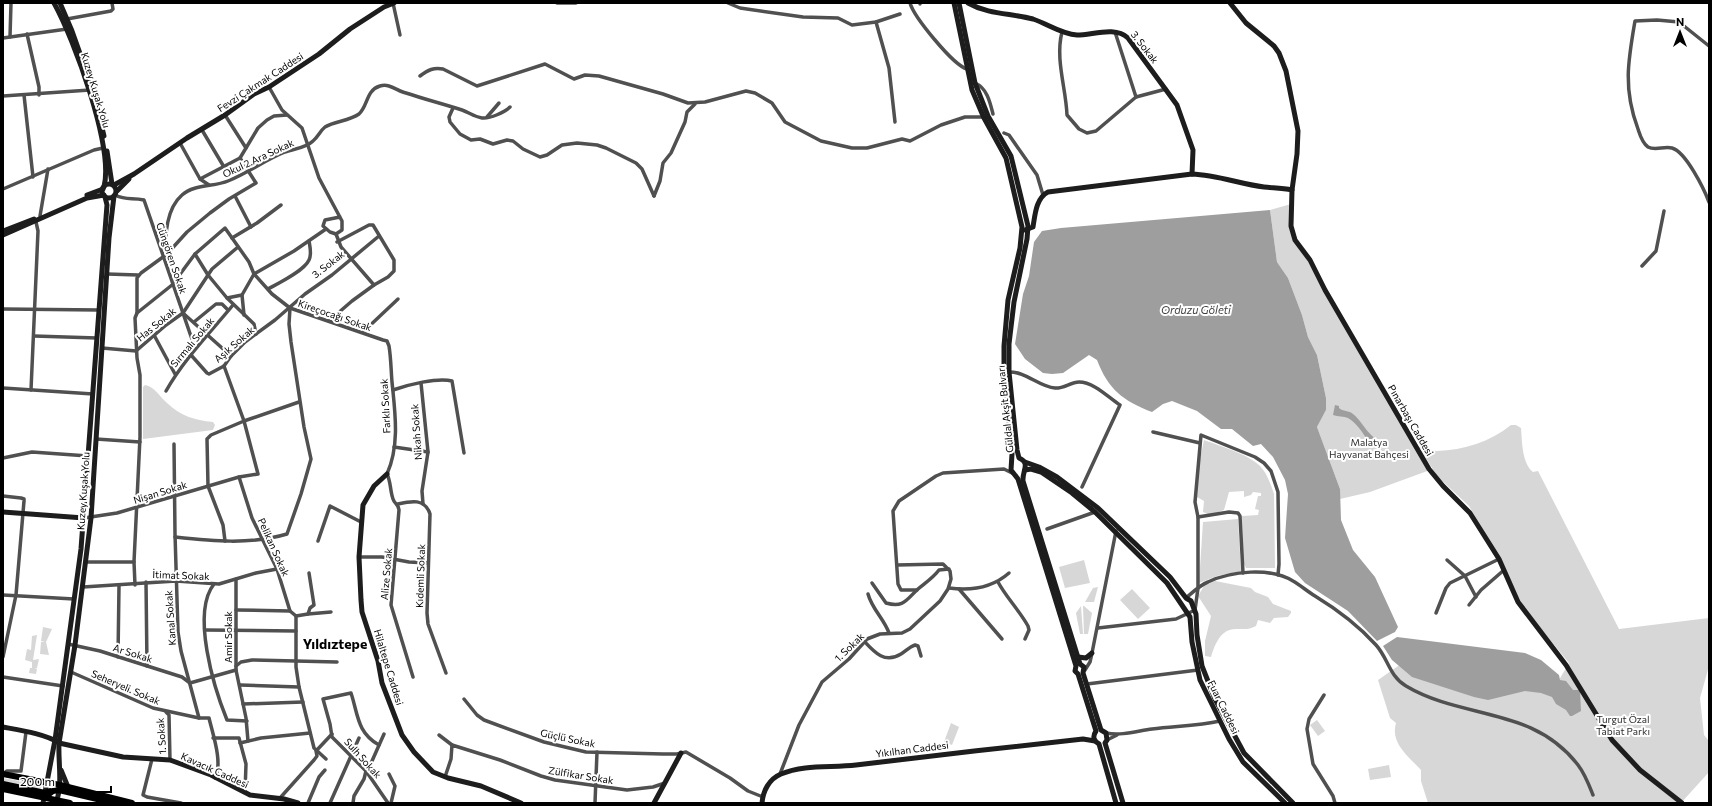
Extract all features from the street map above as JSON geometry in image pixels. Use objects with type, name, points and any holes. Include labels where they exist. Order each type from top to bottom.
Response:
[{"type":"highway","points":[[3,774],[45,782],[114,803]]},
{"type":"highway","points":[[43,796],[45,782]]},
{"type":"highway","points":[[3,784],[58,802],[70,803]]},
{"type":"highway","points":[[3,788],[43,796],[62,788],[132,803]]},
{"type":"highway","points":[[58,802],[62,788]]},
{"type":"street","points":[[10,37],[11,3]]},
{"type":"street","name":"Kuzey Kuşak Yolu","points":[[54,3],[67,28],[91,90],[103,148],[106,177],[103,188]]},
{"type":"street","name":"Kuzey Kuşak Yolu","points":[[60,3],[102,125],[113,184]]},
{"type":"street","points":[[67,20],[111,11],[113,9],[112,3]]},
{"type":"street","points":[[394,3],[400,35]]},
{"type":"street","name":"Fevzi Çakmak Caddesi","points":[[134,174],[180,143],[225,116],[254,94],[269,87],[319,54],[350,29],[384,7],[394,3]]},
{"type":"street","points":[[557,3],[576,3]]},
{"type":"street","points":[[728,3],[740,8],[803,16],[838,18],[852,25],[876,22],[900,14]]},
{"type":"street","points":[[910,3],[920,21],[946,52],[962,67],[967,69]]},
{"type":"street","name":"Güldal Akşit Bulvarı","points":[[954,3],[972,90],[1011,156],[1025,230],[1011,323],[1007,372],[1014,474],[1087,684],[1101,730]]},
{"type":"street","name":"Güldal Akşit Bulvarı","points":[[959,3],[975,83],[988,116]]},
{"type":"street","name":"3. Sokak","points":[[968,3],[983,11],[1033,19],[1062,32],[1076,35],[1115,32],[1123,33],[1166,89],[1176,105],[1192,147],[1192,174]]},
{"type":"street","name":"Pınarbaşı Caddesi","points":[[1230,3],[1246,23],[1274,46],[1279,53],[1286,71],[1298,131],[1297,154],[1292,190],[1291,226],[1295,240],[1310,260],[1328,296],[1429,469],[1443,486],[1470,513],[1499,560],[1521,607],[1566,665],[1610,736],[1649,778],[1682,803]]},
{"type":"street","points":[[1709,46],[1679,22],[1657,20],[1635,21],[1627,68],[1631,109],[1643,143],[1649,148],[1672,148],[1680,153],[1704,189],[1709,202]]},
{"type":"street","points":[[876,22],[889,68],[895,122]]},
{"type":"street","points":[[3,38],[67,28]]},
{"type":"street","points":[[1062,32],[1060,40],[1061,72],[1066,99],[1067,115],[1079,129],[1087,133],[1096,131],[1136,97],[1166,89]]},
{"type":"street","points":[[1115,32],[1136,97]]},
{"type":"street","points":[[27,34],[39,87],[39,95]]},
{"type":"street","points":[[420,76],[428,70],[438,68],[475,85],[481,85],[490,80],[510,76],[545,64],[574,79],[585,75],[599,76],[695,104],[746,91],[755,93],[772,104],[785,122],[821,141],[852,148],[867,148],[902,139],[910,141],[941,125],[965,117],[988,116]]},
{"type":"street","name":"Okul 2.Ara Sokak","points":[[167,254],[165,239],[174,204],[184,193],[209,185],[217,186],[222,184],[285,152],[314,141],[324,128],[359,114],[369,94],[375,88],[380,86],[390,86],[405,93],[453,108]]},
{"type":"street","points":[[269,87],[282,110],[302,128],[319,178],[342,222],[342,230],[336,234]]},
{"type":"street","points":[[3,96],[39,95],[91,90]]},
{"type":"street","points":[[24,96],[32,177]]},
{"type":"street","points":[[486,118],[499,104]]},
{"type":"street","points":[[510,107],[486,118],[481,118],[453,108],[449,117],[450,122],[460,134],[471,140],[480,139],[493,144],[507,140],[513,141],[523,149],[540,157],[547,155],[562,145],[577,142],[597,145],[616,153],[642,169],[654,196],[660,181],[663,163],[671,153],[685,122],[687,112],[695,104]]},
{"type":"street","points":[[200,179],[240,158],[258,128],[267,120],[274,116],[287,115]]},
{"type":"street","points":[[225,116],[246,148]]},
{"type":"street","points":[[202,130],[224,167]]},
{"type":"street","points":[[1004,133],[1009,135],[1037,175],[1043,195]]},
{"type":"street","points":[[180,143],[200,179],[209,185]]},
{"type":"street","points":[[3,189],[94,150],[103,148]]},
{"type":"street","points":[[107,274],[138,275],[167,254],[187,232],[235,196],[256,183],[250,171],[240,158]]},
{"type":"street","points":[[40,216],[48,169]]},
{"type":"street","points":[[3,231],[103,188],[107,184],[113,184],[134,174]]},
{"type":"street","points":[[3,235],[36,222],[87,198],[105,196],[112,198],[134,174]]},
{"type":"street","points":[[1025,230],[1033,227],[1036,208],[1043,195],[1048,192],[1192,174],[1203,174],[1264,187],[1292,190]]},
{"type":"street","points":[[113,184],[115,194]]},
{"type":"street","points":[[103,188],[105,196]]},
{"type":"street","name":"Kuzey Kuşak Yolu","points":[[45,782],[57,742],[71,672],[83,587],[91,518],[107,274],[115,194]]},
{"type":"street","name":"Güngören Sokak","points":[[115,194],[124,200],[144,200],[195,348]]},
{"type":"street","name":"Kuzey Kuşak Yolu","points":[[62,788],[58,764],[57,742],[84,518],[107,205],[105,196]]},
{"type":"street","points":[[235,196],[251,227]]},
{"type":"street","points":[[232,238],[251,227],[281,205]]},
{"type":"street","points":[[1642,266],[1656,251],[1664,211]]},
{"type":"street","points":[[336,234],[326,229],[323,224],[325,220],[340,217]]},
{"type":"street","points":[[31,390],[38,231],[36,222]]},
{"type":"street","points":[[330,320],[374,285],[388,277],[394,271],[395,265],[375,226],[369,225],[337,242]]},
{"type":"street","name":"Kireçocağı Sokak","points":[[194,254],[225,228],[249,262],[254,274],[268,290],[290,308],[330,320],[383,340]]},
{"type":"street","points":[[244,316],[242,295],[254,274],[263,270],[326,229]]},
{"type":"street","points":[[336,234],[337,242],[350,259],[374,285]]},
{"type":"street","name":"3. Sokak","points":[[290,308],[379,236]]},
{"type":"street","points":[[268,290],[295,273],[307,263],[309,260],[310,251],[308,241]]},
{"type":"street","name":"Has Sokak","points":[[102,348],[136,351],[183,313],[216,265],[238,246]]},
{"type":"street","points":[[137,313],[172,284],[194,254],[208,275],[227,298],[254,324],[256,334]]},
{"type":"street","points":[[135,585],[134,562],[138,507],[140,442],[140,375],[136,351],[135,321],[137,313],[138,275]]},
{"type":"street","points":[[227,298],[242,295]]},
{"type":"street","points":[[363,332],[398,299]]},
{"type":"street","points":[[194,322],[216,304],[222,304],[228,310]]},
{"type":"street","name":"Sırmalı Sokak","points":[[166,391],[176,374],[195,348],[208,336],[233,305]]},
{"type":"street","points":[[175,537],[225,541],[261,539],[287,534],[305,482],[311,459],[300,402],[290,332],[290,308]]},
{"type":"street","name":"Aşık Sokak","points":[[191,355],[209,374],[224,366],[231,356],[256,334],[290,308]]},
{"type":"street","points":[[3,309],[99,310]]},
{"type":"street","points":[[183,313],[231,356]]},
{"type":"street","points":[[154,335],[176,374]]},
{"type":"street","points":[[34,336],[97,338]]},
{"type":"street","name":"Farklı Sokak","points":[[383,340],[387,341],[390,352],[393,390],[394,448],[387,474]]},
{"type":"street","points":[[224,366],[244,421],[258,474],[239,477]]},
{"type":"street","points":[[1007,372],[1020,373],[1055,388],[1079,382],[1085,383],[1120,405],[1082,487]]},
{"type":"street","name":"Güldal Akşit Bulvarı","points":[[1007,372],[1016,450],[1019,458],[1025,462],[1023,480],[1078,657],[1094,733],[1116,803]]},
{"type":"street","points":[[393,390],[421,383],[445,380],[452,381],[464,453]]},
{"type":"street","name":"Nikah Sokak","points":[[421,383],[428,452],[422,491],[423,504]]},
{"type":"street","points":[[3,388],[93,394]]},
{"type":"street","points":[[225,541],[222,525],[208,486],[208,437],[244,421],[300,402]]},
{"type":"street","points":[[1153,432],[1200,443]]},
{"type":"street","points":[[1278,575],[1280,564],[1278,492],[1271,471],[1264,463],[1240,450],[1201,435],[1195,502],[1198,517],[1198,588],[1195,610],[1197,639],[1202,666],[1214,699],[1244,754],[1293,803]]},
{"type":"street","points":[[96,439],[140,442]]},
{"type":"street","name":"Kanal Sokak","points":[[174,444],[176,582],[179,640],[199,718]]},
{"type":"street","points":[[394,448],[428,452]]},
{"type":"street","points":[[3,458],[32,452],[88,456]]},
{"type":"street","points":[[1004,470],[1012,461],[1019,458]]},
{"type":"street","points":[[1025,462],[1057,477],[1098,508],[1170,577],[1186,598],[1191,601],[1195,610]]},
{"type":"street","points":[[917,590],[901,590],[898,584],[892,515],[899,501],[936,476],[943,473],[1004,470],[1014,474],[1031,469],[1041,472],[1072,493],[1095,512],[1167,583],[1181,602],[1183,615],[1180,618]]},
{"type":"street","name":"Alize Sokak","points":[[387,474],[391,482],[393,499],[398,504],[397,540],[391,606],[413,677]]},
{"type":"street","name":"Hilaltepe Caddesi","points":[[387,474],[374,486],[364,500],[359,557],[362,612],[378,661],[382,684],[399,726],[405,739],[423,763],[433,772],[445,777],[481,786],[521,803]]},
{"type":"street","name":"Pelikan Sokak","points":[[239,477],[252,518],[277,569],[290,611]]},
{"type":"street","name":"Nişan Sokak","points":[[84,518],[91,518],[138,507],[239,477]]},
{"type":"street","points":[[3,496],[24,499],[24,514],[16,595],[3,657]]},
{"type":"street","points":[[398,504],[414,501],[423,504]]},
{"type":"street","name":"Kıdemli Sokak","points":[[423,504],[428,510],[430,520],[427,618],[446,673]]},
{"type":"street","points":[[318,541],[330,506],[361,522]]},
{"type":"street","points":[[3,512],[84,518]]},
{"type":"street","points":[[1047,529],[1095,512]]},
{"type":"street","points":[[1198,517],[1229,512],[1238,513],[1240,516],[1243,573]]},
{"type":"street","points":[[1081,669],[1092,655],[1117,525]]},
{"type":"street","points":[[359,557],[428,563]]},
{"type":"street","points":[[1447,560],[1465,576],[1476,597]]},
{"type":"street","points":[[1436,613],[1450,583],[1499,560]]},
{"type":"street","points":[[85,562],[134,562]]},
{"type":"street","points":[[897,564],[943,564],[949,569],[951,579],[949,588],[959,589],[973,589],[998,582],[1008,573]]},
{"type":"street","name":"İtimat Sokak","points":[[83,587],[135,585],[146,582],[214,584],[277,569]]},
{"type":"street","points":[[872,583],[886,603],[902,604],[932,579],[939,570],[949,569]]},
{"type":"street","points":[[1469,605],[1481,590],[1504,570]]},
{"type":"street","points":[[1181,602],[1182,599],[1186,598],[1198,588],[1214,580],[1243,573],[1258,571],[1278,575],[1292,580],[1345,615],[1377,646],[1392,673],[1405,686],[1431,698],[1523,724],[1550,737],[1579,766],[1593,795]]},
{"type":"street","points":[[308,614],[308,611],[314,604],[309,573]]},
{"type":"street","name":"Amir Sokak","points":[[236,579],[236,668],[247,720],[248,741]]},
{"type":"street","points":[[146,582],[147,666]]},
{"type":"street","points":[[998,582],[1003,592],[1012,602],[1028,626],[1029,630],[1025,640]]},
{"type":"street","points":[[214,584],[207,594],[205,603],[205,630],[213,676],[227,720],[247,720]]},
{"type":"street","points":[[118,657],[119,586]]},
{"type":"street","name":"1. Sokak","points":[[780,774],[799,725],[822,682],[849,659],[864,641],[871,636],[889,633],[902,633],[910,629],[940,601],[949,588]]},
{"type":"street","points":[[959,589],[1002,639]]},
{"type":"street","points":[[3,594],[74,598]]},
{"type":"street","points":[[868,594],[889,633]]},
{"type":"street","points":[[1183,609],[1188,615]]},
{"type":"street","points":[[236,610],[290,611],[296,616],[331,612]]},
{"type":"street","points":[[1098,628],[1180,618],[1195,610]]},
{"type":"street","name":"Fuar Caddesi","points":[[1188,615],[1190,620],[1192,642],[1203,688],[1220,721],[1243,762],[1286,803]]},
{"type":"street","points":[[280,798],[317,756],[299,687],[296,660],[296,616]]},
{"type":"street","points":[[205,630],[296,631]]},
{"type":"street","points":[[864,641],[877,655],[883,658],[896,657],[914,645],[918,646],[922,656]]},
{"type":"street","name":"Ar Sokak","points":[[68,644],[118,657],[182,677],[190,683]]},
{"type":"street","points":[[1078,657],[1086,658],[1092,655]]},
{"type":"street","points":[[190,683],[236,668],[242,662],[252,660],[337,662]]},
{"type":"street","points":[[1087,684],[1198,670]]},
{"type":"street","name":"Seheryeli. Sokak","points":[[71,672],[153,708],[199,718]]},
{"type":"street","points":[[3,676],[63,686]]},
{"type":"street","points":[[240,685],[299,687]]},
{"type":"street","name":"Sulh Sokak","points":[[379,744],[368,738],[361,727],[351,693],[324,698],[322,701],[330,724],[332,737],[366,771],[390,803]]},
{"type":"street","points":[[1324,695],[1309,719],[1307,729],[1313,764],[1333,796],[1335,803]]},
{"type":"street","name":"Güçlü Sokak","points":[[464,698],[477,715],[486,721],[544,742],[586,752],[681,753]]},
{"type":"street","points":[[243,704],[302,702]]},
{"type":"street","name":"1. Sokak","points":[[166,712],[168,715],[170,760]]},
{"type":"street","points":[[199,718],[209,718],[218,759],[218,772],[215,778]]},
{"type":"street","points":[[1106,741],[1117,735],[1153,729],[1201,725],[1220,721]]},
{"type":"street","name":"Kavacık Caddesi","points":[[3,726],[57,742],[123,758],[170,760],[215,778],[250,795],[280,798],[298,803]]},
{"type":"street","points":[[1101,730],[1106,733],[1117,735]]},
{"type":"street","name":"Yıkılhan Caddesi","points":[[1083,739],[1101,730]]},
{"type":"street","points":[[3,774],[6,770],[18,772],[21,770],[26,732]]},
{"type":"street","points":[[240,743],[310,733]]},
{"type":"street","points":[[1106,733],[1106,741],[1123,803]]},
{"type":"street","points":[[316,751],[332,734]]},
{"type":"street","points":[[353,803],[354,796],[364,779],[366,771],[384,734]]},
{"type":"street","name":"Zülfikar Sokak","points":[[439,736],[452,746],[500,760],[546,778],[627,790],[653,788],[665,783]]},
{"type":"street","points":[[213,738],[239,738],[246,764],[245,792]]},
{"type":"street","points":[[330,803],[359,738]]},
{"type":"street","name":"Yıkılhan Caddesi","points":[[780,774],[798,770],[855,766],[1083,739],[1097,743],[1106,741]]},
{"type":"street","points":[[445,777],[451,759],[452,746]]},
{"type":"street","points":[[316,751],[326,759]]},
{"type":"street","points":[[596,803],[597,752]]},
{"type":"street","points":[[654,803],[681,753],[688,752],[762,800],[768,786],[780,774]]},
{"type":"street","points":[[152,759],[143,795],[181,803]]},
{"type":"street","points":[[58,764],[62,788]]},
{"type":"street","points":[[308,803],[319,777],[324,770]]},
{"type":"street","points":[[388,774],[395,786],[390,803]]},
{"type":"green space","name":"Malatya Hayvanat Bahçesi","points":[[1291,204],[1291,226],[1297,243],[1430,470],[1370,492],[1340,499],[1340,489],[1317,427],[1326,410],[1326,398],[1317,355],[1308,337],[1302,315],[1288,278],[1277,262],[1270,210]]},
{"type":"green space","points":[[145,385],[155,390],[177,411],[194,419],[213,422],[215,425],[213,430],[143,439],[143,387]]},
{"type":"green space","name":"Turgut Özal Tabiat Parkı","points":[[1511,425],[1516,425],[1521,428],[1523,452],[1527,464],[1533,472],[1538,471],[1619,629],[1709,618],[1709,666],[1700,698],[1704,735],[1709,741],[1709,772],[1681,803],[1428,803],[1421,781],[1421,770],[1401,749],[1398,743],[1395,730],[1396,723],[1390,718],[1378,680],[1401,664],[1553,690],[1569,663],[1515,597],[1503,563],[1469,506],[1437,476],[1419,447],[1437,451],[1467,447],[1494,436]]},
{"type":"green space","points":[[1204,440],[1234,451],[1255,462],[1267,476],[1274,494],[1275,568],[1246,568],[1243,562],[1242,516],[1258,515],[1259,510],[1255,509],[1258,496],[1261,496],[1261,493],[1253,492],[1251,495],[1244,497],[1244,491],[1229,492],[1224,510],[1210,515],[1203,512],[1204,501],[1197,497],[1199,464]]},
{"type":"green space","points":[[1238,519],[1241,571],[1217,576],[1199,583],[1203,522]]},
{"type":"green space","points":[[1084,560],[1090,583],[1065,588],[1059,567]]},
{"type":"green space","points":[[1215,581],[1251,588],[1255,592],[1268,597],[1273,604],[1291,611],[1291,613],[1288,617],[1274,618],[1270,623],[1258,620],[1256,626],[1251,628],[1231,629],[1227,631],[1217,642],[1211,657],[1205,656],[1205,641],[1211,616],[1198,596],[1204,586]]},
{"type":"green space","points":[[1098,587],[1094,602],[1085,602],[1093,588]]},
{"type":"green space","points":[[1132,589],[1150,608],[1138,619],[1120,600]]},
{"type":"green space","points":[[1081,606],[1083,634],[1080,634],[1076,613]]},
{"type":"green space","points":[[1083,606],[1092,613],[1088,634],[1084,634]]},
{"type":"green space","points":[[43,627],[52,629],[46,642],[49,655],[40,654],[41,642],[45,642],[41,641]]},
{"type":"green space","points":[[37,635],[33,660],[39,659],[37,668],[35,668],[37,669],[36,674],[29,673],[30,668],[32,668],[32,662],[25,660],[27,649],[31,650],[32,636]]},
{"type":"green space","points":[[1317,720],[1325,731],[1318,736],[1310,725]]},
{"type":"green space","points":[[951,723],[959,727],[952,745],[944,742]]},
{"type":"green space","points":[[1389,765],[1391,777],[1370,780],[1368,769]]},
{"type":"green space","points":[[3,778],[42,785],[40,790],[3,782]]},
{"type":"water","name":"Orduzu Göleti","points":[[1270,210],[1277,262],[1288,278],[1302,315],[1308,337],[1317,355],[1326,398],[1326,410],[1317,427],[1340,489],[1341,520],[1353,550],[1375,577],[1398,627],[1395,632],[1377,641],[1348,611],[1305,583],[1295,572],[1285,538],[1288,494],[1285,480],[1273,457],[1261,444],[1253,446],[1232,429],[1221,429],[1197,411],[1172,401],[1163,404],[1152,412],[1142,408],[1118,393],[1106,379],[1097,360],[1089,355],[1063,373],[1043,373],[1025,359],[1015,344],[1023,294],[1029,276],[1034,242],[1042,231],[1061,228]]},
{"type":"water","points":[[1335,405],[1353,414],[1369,433],[1381,441],[1382,444],[1371,448],[1362,432],[1352,421],[1346,417],[1333,415]]},
{"type":"water","points":[[1397,637],[1525,653],[1541,660],[1559,675],[1560,680],[1566,681],[1573,690],[1580,690],[1581,711],[1570,716],[1566,710],[1556,704],[1552,697],[1541,693],[1525,691],[1488,700],[1412,677],[1392,660],[1383,646]]},
{"type":"district","name":"Yıldıztepe","points":[[335,644]]}]
